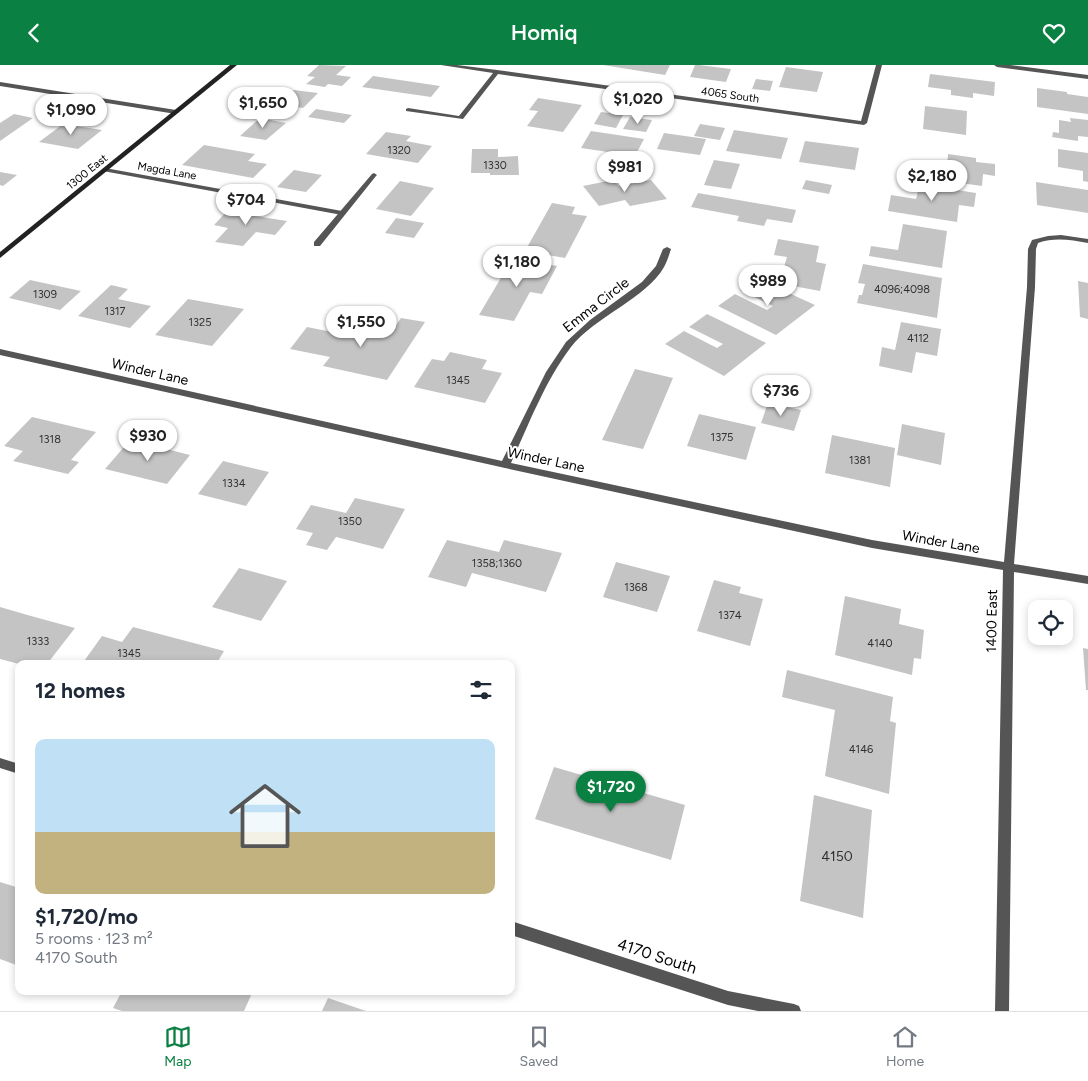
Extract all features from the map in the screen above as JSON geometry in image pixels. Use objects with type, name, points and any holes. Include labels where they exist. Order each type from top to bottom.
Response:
[{"type":"main road","name":"1300 East","points":[[0,256],[234,65]]},
{"type":"street","name":"4065 South","points":[[444,65],[864,123],[879,65]]},
{"type":"street","points":[[997,65],[1088,77]]},
{"type":"street","points":[[408,110],[461,117],[497,73]]},
{"type":"street","points":[[0,83],[176,112]]},
{"type":"street","name":"Magda Lane","points":[[105,170],[342,213]]},
{"type":"street","points":[[317,244],[374,175]]},
{"type":"street","name":"1400 East","points":[[1002,1011],[1008,568],[1032,249],[1035,242],[1043,238],[1058,237],[1088,241]]},
{"type":"street","name":"Emma Circle","points":[[504,465],[550,371],[569,344],[593,322],[645,284],[660,267],[667,249]]},
{"type":"street","name":"Winder Lane","points":[[0,353],[504,465],[872,544],[1088,580]]},
{"type":"street","points":[[0,763],[15,768]]},
{"type":"street","name":"4170 South","points":[[515,929],[728,998],[794,1011]]},
{"type":"building","points":[[319,65],[346,66],[336,75],[351,77],[342,86],[328,84],[325,87],[306,84],[315,77],[307,76]]},
{"type":"building","points":[[603,65],[670,65],[665,75]]},
{"type":"building","points":[[695,65],[731,69],[726,82],[690,77]]},
{"type":"building","points":[[786,67],[823,72],[817,92],[779,87]]},
{"type":"building","points":[[930,74],[995,82],[994,96],[973,93],[973,98],[951,95],[951,90],[928,87]]},
{"type":"building","points":[[373,76],[440,86],[431,97],[362,87]]},
{"type":"building","points":[[756,79],[773,81],[770,91],[752,89]]},
{"type":"building","points":[[1037,88],[1088,97],[1088,114],[1037,107]]},
{"type":"building","points":[[294,90],[318,93],[303,108],[276,104]]},
{"type":"building","points":[[538,98],[582,105],[563,132],[527,126],[538,111],[529,110]]},
{"type":"building","points":[[925,106],[967,111],[966,135],[923,129]]},
{"type":"building","points":[[316,109],[352,115],[344,123],[308,117]]},
{"type":"building","points":[[601,112],[623,115],[616,128],[594,124]]},
{"type":"building","points":[[14,114],[33,118],[0,141],[0,123]]},
{"type":"building","points":[[630,117],[652,120],[646,132],[623,129]]},
{"type":"building","points":[[260,118],[286,123],[266,140],[240,136]]},
{"type":"building","points":[[1070,118],[1088,120],[1088,137],[1078,136],[1078,141],[1052,137],[1053,132],[1059,133],[1059,120],[1071,122]]},
{"type":"building","points":[[63,124],[102,130],[78,149],[39,142]]},
{"type":"building","points":[[700,124],[725,128],[720,140],[694,136]]},
{"type":"building","points":[[734,130],[788,138],[781,159],[726,151]]},
{"type":"building","points":[[591,131],[644,139],[635,156],[581,148]]},
{"type":"building","points":[[386,132],[411,136],[406,141],[432,146],[418,163],[366,154]]},
{"type":"building","points":[[664,133],[706,139],[700,155],[657,149]]},
{"type":"building","points":[[805,141],[859,148],[855,170],[799,162]]},
{"type":"building","points":[[204,145],[255,154],[248,161],[267,164],[253,178],[182,165]]},
{"type":"building","points":[[472,149],[498,149],[498,157],[518,156],[519,175],[471,173]]},
{"type":"building","points":[[1058,149],[1088,153],[1088,182],[1083,181],[1083,171],[1058,167]]},
{"type":"building","points":[[948,154],[976,158],[976,162],[995,164],[995,176],[983,174],[982,186],[946,181]]},
{"type":"building","points":[[714,160],[740,164],[731,189],[704,185]]},
{"type":"building","points":[[294,170],[322,175],[306,192],[277,187]]},
{"type":"building","points":[[0,172],[17,175],[3,186],[0,185]]},
{"type":"building","points":[[613,180],[619,186],[651,180],[667,199],[630,206],[625,200],[599,206],[583,186]]},
{"type":"building","points":[[806,180],[832,185],[829,194],[802,189]]},
{"type":"building","points":[[400,181],[434,188],[411,216],[376,209]]},
{"type":"building","points":[[904,182],[976,193],[974,207],[959,205],[957,222],[888,211],[891,195],[916,199],[918,191],[903,189]]},
{"type":"building","points":[[1036,182],[1088,190],[1088,213],[1037,205]]},
{"type":"building","points":[[698,193],[796,210],[792,223],[767,219],[764,226],[737,221],[739,216],[691,207]]},
{"type":"building","points":[[552,203],[575,207],[572,214],[587,216],[565,258],[525,251]]},
{"type":"building","points":[[240,208],[259,211],[255,216],[287,221],[275,235],[256,232],[243,246],[215,242],[228,228],[214,225],[227,211],[236,213]]},
{"type":"building","points":[[396,218],[424,223],[414,238],[385,233]]},
{"type":"building","points":[[903,224],[947,231],[942,268],[869,256],[871,246],[898,250]]},
{"type":"building","points":[[778,239],[819,246],[816,262],[826,264],[820,291],[793,286],[795,279],[781,277],[787,257],[774,255]]},
{"type":"building","points":[[512,259],[557,266],[542,294],[530,292],[514,321],[479,315]]},
{"type":"building","points":[[863,264],[942,278],[937,318],[857,303],[859,295],[862,295],[865,284],[858,283]]},
{"type":"building","points":[[756,278],[815,305],[776,335],[718,306],[735,294],[767,310],[773,306],[740,290]]},
{"type":"building","points":[[30,280],[81,291],[60,310],[9,298]]},
{"type":"building","points":[[1078,281],[1088,283],[1088,319],[1080,317]]},
{"type":"building","points":[[111,285],[128,289],[118,299],[151,306],[130,328],[78,316]]},
{"type":"building","points":[[188,299],[244,309],[212,346],[155,335]]},
{"type":"building","points":[[707,314],[766,343],[724,376],[665,344],[684,331],[717,348],[723,344],[689,327]]},
{"type":"building","points":[[401,318],[425,322],[387,380],[323,366],[330,357],[290,349],[307,327],[357,337],[364,329],[390,334]]},
{"type":"building","points":[[901,322],[941,329],[937,356],[916,352],[912,373],[879,366],[882,347],[895,350]]},
{"type":"building","points":[[450,352],[487,360],[482,369],[502,373],[485,403],[414,387],[432,359],[444,361]]},
{"type":"building","points":[[635,369],[673,378],[643,449],[602,440]]},
{"type":"building","points":[[768,403],[801,410],[794,431],[761,423]]},
{"type":"building","points":[[699,414],[756,427],[746,460],[687,446]]},
{"type":"building","points":[[32,417],[96,432],[71,460],[79,462],[68,474],[13,461],[23,451],[4,446]]},
{"type":"building","points":[[902,424],[945,433],[941,465],[897,455]]},
{"type":"building","points":[[832,435],[895,448],[890,487],[825,473]]},
{"type":"building","points":[[130,440],[190,455],[167,484],[105,469]]},
{"type":"building","points":[[223,461],[269,472],[246,506],[198,494]]},
{"type":"building","points":[[355,498],[405,509],[383,549],[336,537],[327,550],[306,545],[313,533],[296,529],[311,505],[346,513]]},
{"type":"building","points":[[447,540],[499,552],[504,540],[562,553],[546,592],[472,573],[466,587],[428,577]]},
{"type":"building","points":[[616,562],[670,576],[657,612],[603,597]]},
{"type":"building","points":[[239,568],[287,581],[261,621],[212,607]]},
{"type":"building","points":[[714,580],[741,587],[739,593],[763,599],[750,646],[697,631]]},
{"type":"building","points":[[845,596],[901,609],[899,624],[924,630],[921,659],[914,658],[912,675],[835,655]]},
{"type":"building","points":[[0,607],[75,628],[50,660],[15,660],[15,663],[0,659]]},
{"type":"building","points":[[133,627],[224,651],[219,660],[85,660],[102,636],[122,642]]},
{"type":"building","points":[[1083,648],[1088,649],[1088,690],[1086,690]]},
{"type":"building","points":[[787,670],[893,697],[890,721],[896,723],[889,794],[825,776],[835,710],[782,697]]},
{"type":"building","points":[[554,767],[685,805],[671,860],[535,819]]},
{"type":"building","points":[[814,795],[872,810],[863,918],[800,901]]},
{"type":"building","points":[[0,882],[15,887],[15,965],[0,959]]},
{"type":"building","points":[[120,995],[251,995],[244,1011],[122,1011],[113,1008]]},
{"type":"building","points":[[328,998],[366,1011],[322,1011]]}]
